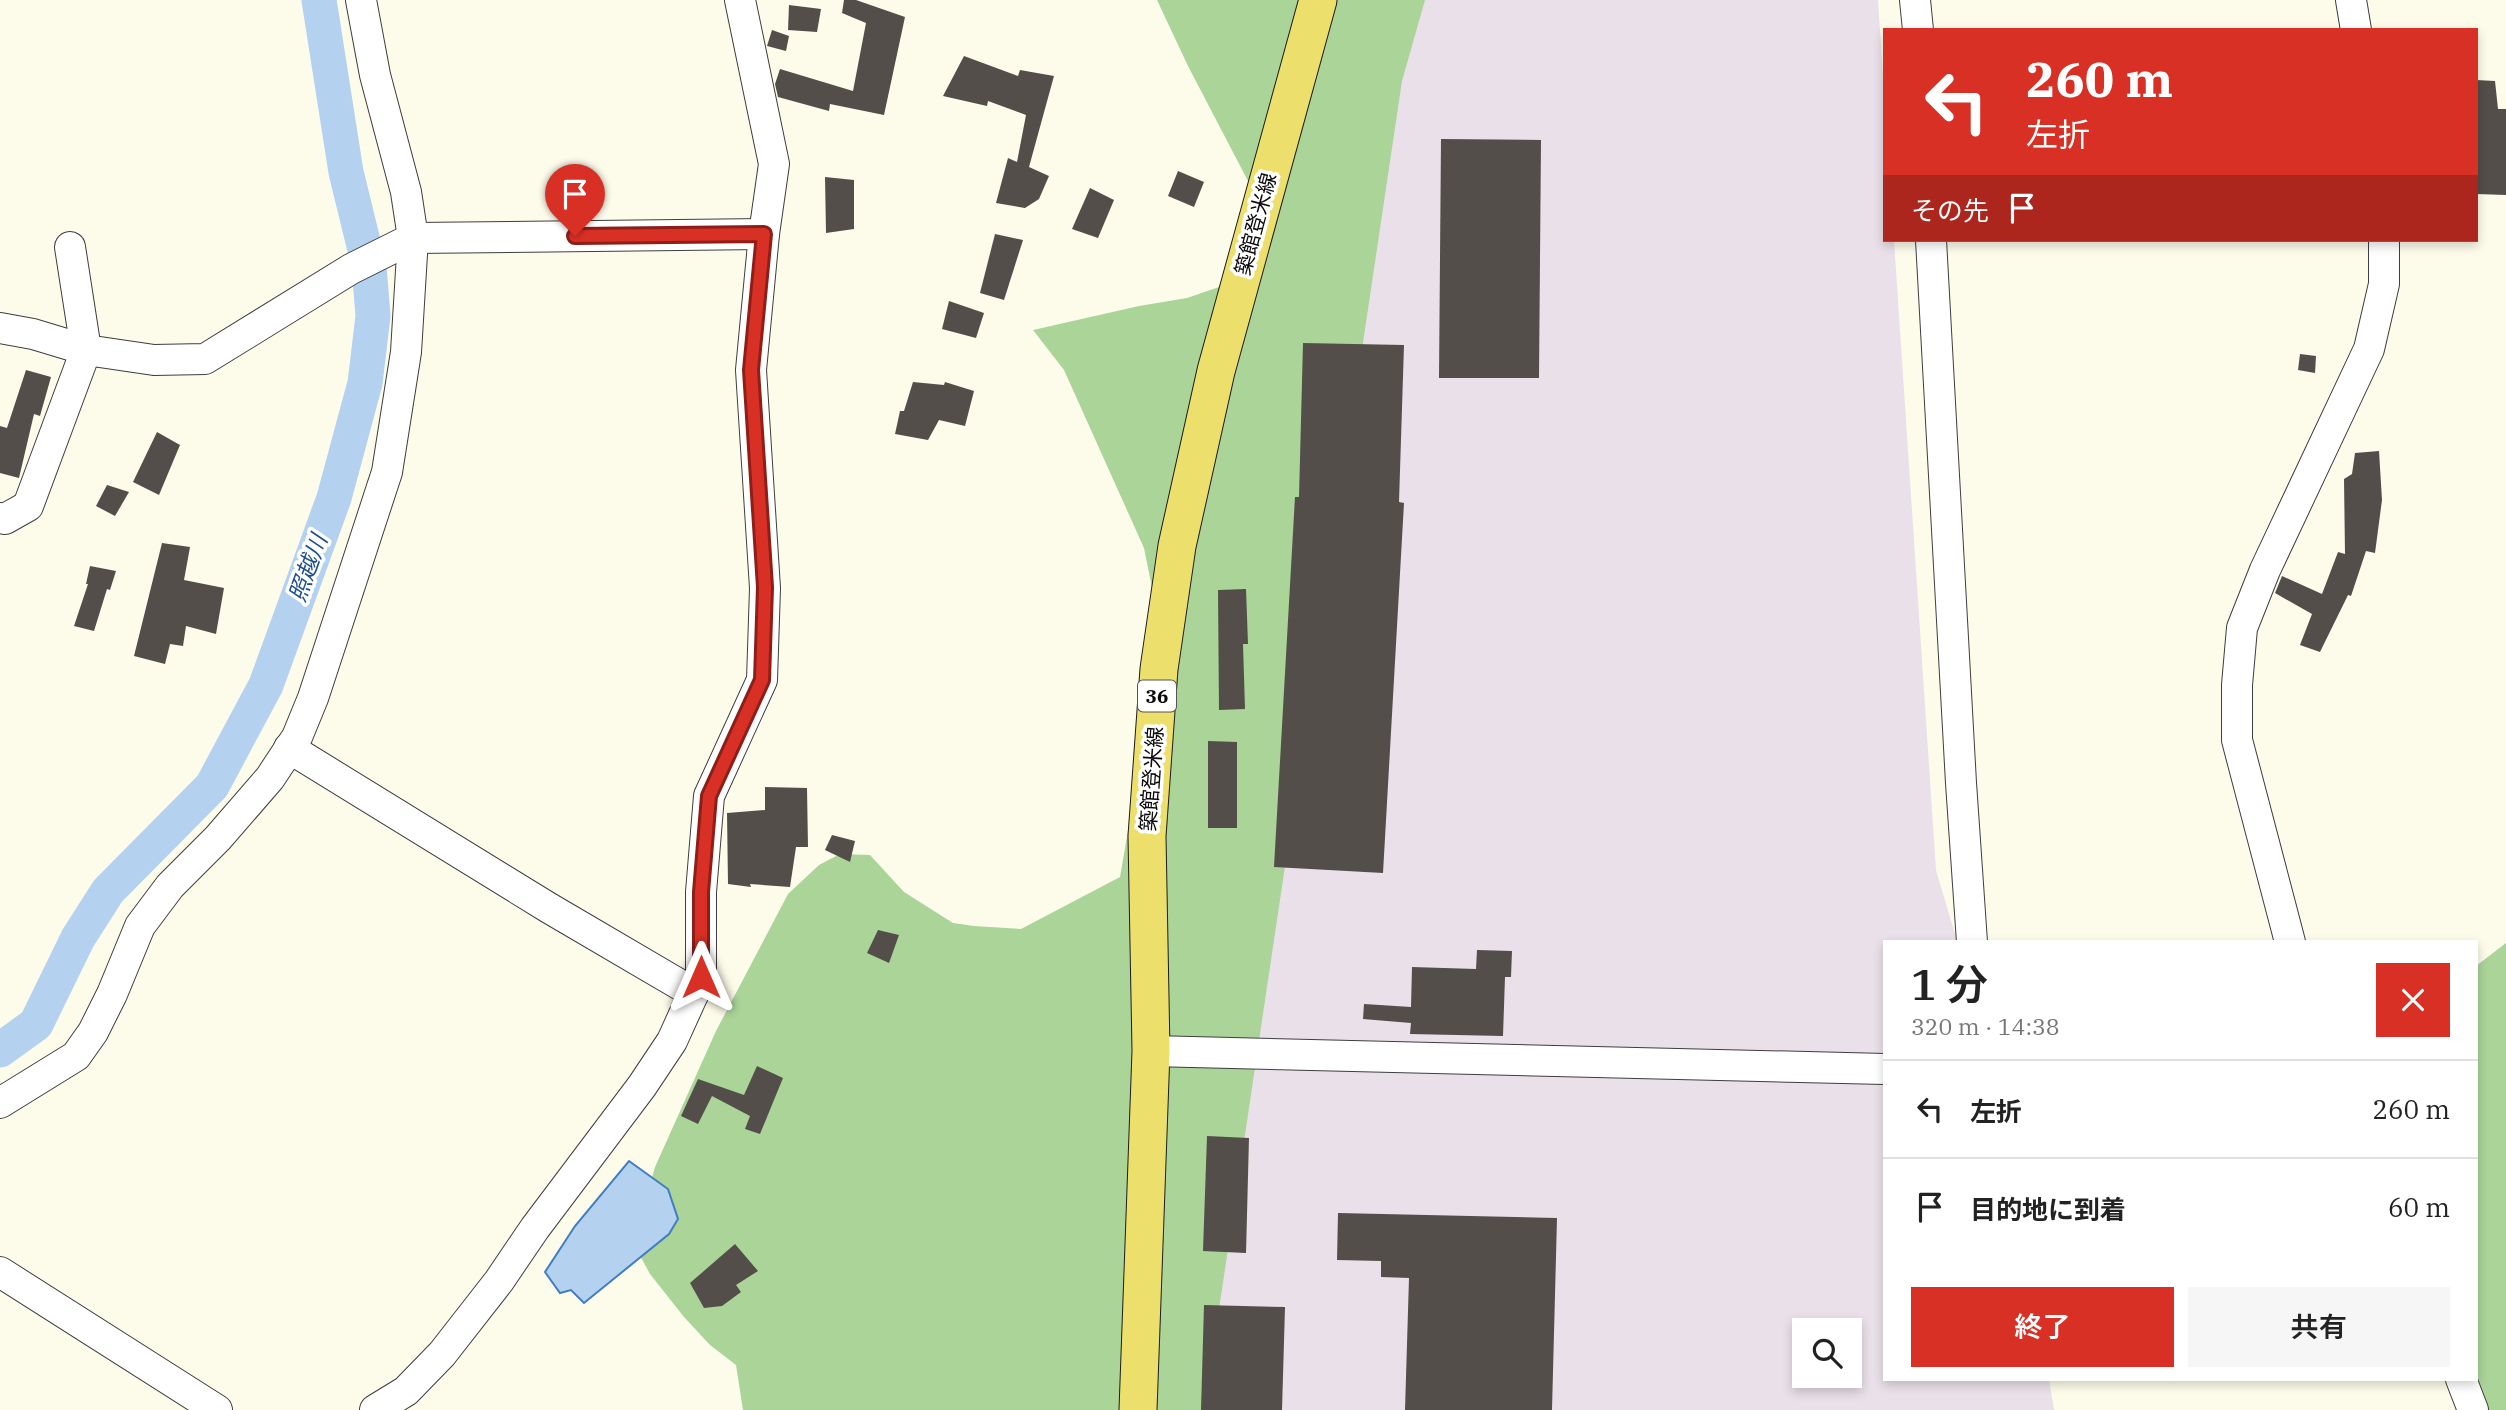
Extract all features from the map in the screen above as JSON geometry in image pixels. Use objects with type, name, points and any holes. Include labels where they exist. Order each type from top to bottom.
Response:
[{"type":"main road","name":"築館登米線","points":[[1138,1410],[1151,1051],[1147,836],[1159,669],[1177,546],[1216,371],[1318,0]]},
{"type":"street","points":[[0,1103],[76,1056],[93,1032],[141,926],[170,886],[218,838],[270,778],[297,737],[313,698],[387,472],[406,352],[400,244],[406,192],[375,75],[361,0]]},
{"type":"street","points":[[375,1410],[406,1391],[442,1354],[499,1281],[672,1041],[701,977],[701,892],[709,796],[762,680],[765,587],[751,370],[764,234],[774,164],[740,0]]},
{"type":"street","points":[[1915,0],[1918,28]]},
{"type":"street","points":[[2351,0],[2356,28]]},
{"type":"street","points":[[0,328],[33,334],[86,351],[155,360],[205,359],[351,269],[400,244],[764,234]]},
{"type":"street","points":[[1931,242],[1972,940]]},
{"type":"street","points":[[2289,940],[2237,740],[2237,685],[2242,628],[2264,570],[2370,349],[2384,285],[2384,242]]},
{"type":"street","points":[[0,518],[5,519],[28,506],[86,351],[71,247]]},
{"type":"street","points":[[289,748],[694,993]]},
{"type":"street","points":[[1151,1051],[1883,1069]]},
{"type":"street","points":[[0,1272],[217,1410]]},
{"type":"street","points":[[2462,1381],[2473,1410]]},
{"type":"shaded area","points":[[1355,0],[1878,0],[1883,76],[1883,242],[1894,242],[1936,870],[1957,940],[1883,940],[1883,1381],[2049,1381],[2054,1410],[1169,1410]]},
{"type":"green space","points":[[1157,0],[1425,0],[1402,81],[1204,1410],[743,1410],[736,1365],[710,1345],[684,1317],[650,1274],[637,1250],[641,1218],[655,1167],[716,1031],[788,894],[819,865],[840,854],[870,855],[904,892],[953,923],[1021,929],[1120,877],[1138,773],[1165,652],[1144,548],[1064,370],[1033,330],[1187,298],[1222,286],[1256,229],[1248,181]]},
{"type":"green space","points":[[2506,943],[2506,1410],[2469,1410],[2476,1381],[2478,1381],[2478,964]]},
{"type":"water","points":[[629,1161],[668,1189],[678,1219],[669,1234],[584,1303],[571,1290],[560,1293],[545,1272],[575,1226]]},
{"type":"building","points":[[844,0],[856,0],[905,17],[884,115],[830,104],[829,111],[778,97],[775,84],[780,69],[853,91],[866,23],[842,13]]},
{"type":"building","points":[[789,5],[821,9],[817,32],[788,30]]},
{"type":"building","points":[[772,30],[789,36],[786,51],[767,46]]},
{"type":"building","points":[[964,56],[1018,76],[1020,70],[1054,76],[1029,167],[1049,176],[1039,199],[1025,208],[996,203],[1008,158],[1017,162],[1026,115],[988,101],[987,106],[943,96]]},
{"type":"building","points":[[2478,80],[2495,81],[2498,109],[2506,109],[2506,195],[2478,194]]},
{"type":"building","points":[[1441,139],[1541,140],[1539,378],[1439,378]]},
{"type":"building","points":[[1178,171],[1204,182],[1194,207],[1168,196]]},
{"type":"building","points":[[825,177],[854,180],[854,229],[826,233]]},
{"type":"building","points":[[1090,188],[1114,200],[1098,238],[1072,229]]},
{"type":"building","points":[[995,234],[1023,240],[1004,300],[980,293]]},
{"type":"building","points":[[949,301],[984,313],[976,338],[942,329]]},
{"type":"building","points":[[1303,343],[1404,345],[1399,502],[1404,503],[1383,873],[1274,867],[1295,497],[1299,497]]},
{"type":"building","points":[[2300,354],[2316,356],[2315,373],[2298,370]]},
{"type":"building","points":[[26,370],[51,377],[40,416],[34,414],[19,478],[0,473],[0,426],[7,428]]},
{"type":"building","points":[[913,382],[944,385],[945,382],[974,391],[965,426],[939,420],[928,440],[895,434],[900,411],[904,411]]},
{"type":"building","points":[[157,432],[180,445],[159,495],[133,482]]},
{"type":"building","points":[[2379,451],[2382,500],[2375,553],[2366,551],[2351,596],[2348,595],[2320,652],[2300,645],[2312,614],[2275,593],[2282,576],[2322,594],[2338,552],[2345,554],[2344,479],[2352,474],[2355,453]]},
{"type":"building","points":[[107,485],[129,492],[115,516],[96,506]]},
{"type":"building","points":[[162,543],[190,547],[184,580],[224,588],[216,634],[186,626],[183,646],[170,644],[165,664],[134,656]]},
{"type":"building","points":[[90,566],[116,571],[110,590],[107,589],[94,631],[74,626],[88,584]]},
{"type":"building","points":[[1246,589],[1248,644],[1243,644],[1245,709],[1219,710],[1218,590]]},
{"type":"building","points":[[1208,741],[1237,742],[1237,828],[1208,828]]},
{"type":"building","points":[[765,787],[807,788],[808,847],[796,847],[790,887],[728,884],[727,813],[765,810]]},
{"type":"building","points":[[832,835],[855,841],[850,862],[825,850]]},
{"type":"building","points":[[878,930],[899,935],[889,963],[867,953]]},
{"type":"building","points":[[1477,950],[1512,951],[1511,977],[1505,977],[1503,1036],[1410,1034],[1411,1023],[1363,1019],[1364,1004],[1411,1007],[1412,967],[1476,969]]},
{"type":"building","points":[[757,1066],[783,1078],[760,1134],[745,1129],[750,1116],[712,1096],[698,1124],[681,1116],[698,1079],[744,1095]]},
{"type":"building","points":[[1207,1136],[1249,1138],[1246,1253],[1203,1251]]},
{"type":"building","points":[[1338,1213],[1557,1218],[1552,1410],[1405,1410],[1409,1278],[1381,1277],[1381,1261],[1337,1260]]},
{"type":"building","points":[[735,1244],[758,1271],[736,1285],[741,1292],[722,1306],[704,1308],[690,1283]]},
{"type":"building","points":[[1204,1305],[1285,1307],[1282,1410],[1201,1410]]},
{"type":"waterway","name":"照越川","points":[[0,1050],[36,1024],[78,938],[108,891],[212,786],[266,685],[334,498],[365,383],[373,316],[369,266],[346,172],[319,0]]},
{"type":"route","points":[[575,236],[764,234],[751,370],[765,587],[762,680],[709,796],[701,892],[701,977]]}]
